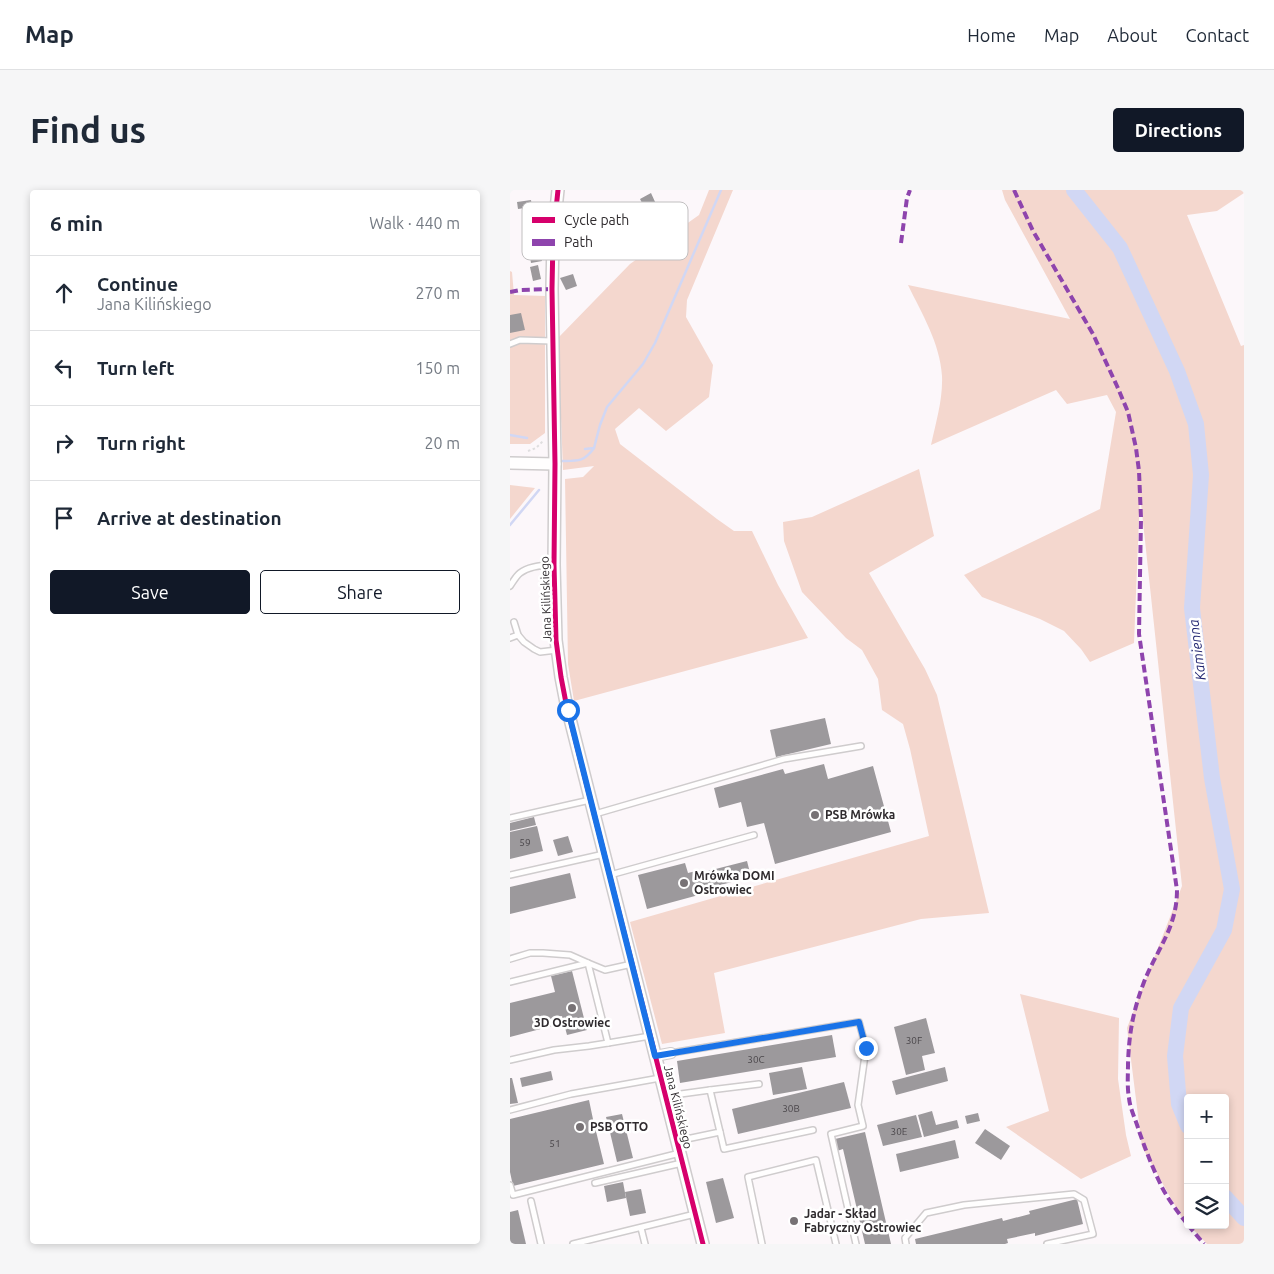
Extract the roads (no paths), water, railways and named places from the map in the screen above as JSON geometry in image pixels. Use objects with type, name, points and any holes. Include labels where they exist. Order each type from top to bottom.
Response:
[{"type":"street","name":"Jana Kilińskiego","points":[[553,260],[554,565],[557,650],[566,703],[702,1244]]},
{"type":"street","points":[[510,463],[555,464]]},
{"type":"street","points":[[655,1056],[671,1053]]},
{"type":"lane","points":[[510,344],[520,340],[552,341]]},
{"type":"lane","points":[[510,586],[520,573],[545,565],[554,565]]},
{"type":"lane","points":[[514,622],[518,635],[524,642],[540,652],[557,650]]},
{"type":"lane","points":[[510,638],[518,635]]},
{"type":"lane","points":[[594,814],[784,760],[860,746]]},
{"type":"lane","points":[[510,818],[591,800]]},
{"type":"lane","points":[[610,875],[754,835]]},
{"type":"lane","points":[[510,875],[604,854]]},
{"type":"lane","points":[[510,959],[530,953],[543,953],[570,955],[605,970],[632,964]]},
{"type":"lane","points":[[510,982],[588,963]]},
{"type":"lane","points":[[588,963],[608,1043]]},
{"type":"lane","points":[[671,1053],[859,1022],[866,1048],[858,1105],[863,1126],[831,1134],[856,1244]]},
{"type":"lane","points":[[510,1060],[554,1050],[650,1036]]},
{"type":"lane","points":[[510,1110],[571,1094],[660,1078]]},
{"type":"lane","points":[[665,1096],[758,1084]]},
{"type":"lane","points":[[710,1090],[724,1149],[813,1130]]},
{"type":"lane","points":[[677,1141],[720,1132]]},
{"type":"lane","points":[[595,1183],[681,1158]]},
{"type":"lane","points":[[510,1185],[513,1195],[681,1158]]},
{"type":"lane","points":[[762,1244],[748,1177],[816,1160],[836,1244]]},
{"type":"lane","points":[[906,1244],[905,1238],[926,1214],[964,1205],[1074,1194],[1084,1200],[1093,1234],[1047,1244]]},
{"type":"lane","points":[[530,1201],[541,1244]]},
{"type":"lane","points":[[574,1244],[695,1214]]},
{"type":"lane","points":[[641,1228],[645,1244]]},
{"type":"waterway","points":[[585,449],[594,448],[607,407],[643,364],[655,343],[721,190]]},
{"type":"waterway","name":"Kamienna","points":[[1074,190],[1120,248],[1177,371],[1196,424],[1201,475],[1192,608],[1212,778],[1232,889],[1224,930],[1181,1008],[1175,1056],[1179,1104],[1184,1116]]},
{"type":"waterway","points":[[510,435],[527,438]]},
{"type":"waterway","points":[[562,461],[580,460],[587,456],[594,448]]},
{"type":"waterway","points":[[510,525],[539,490]]},
{"type":"waterway","name":"Kamienna","points":[[1229,1201],[1244,1218]]},
{"type":"place","name":"PSB Mrówka","points":[[815,815]]},
{"type":"place","name":"Mrówka DOMI Ostrowiec","points":[[684,883]]},
{"type":"place","name":"3D Ostrowiec","points":[[572,1008]]},
{"type":"place","name":"PSB OTTO","points":[[580,1127]]},
{"type":"place","name":"Jadar - Skład Fabryczny Ostrowiec","points":[[794,1221]]}]
